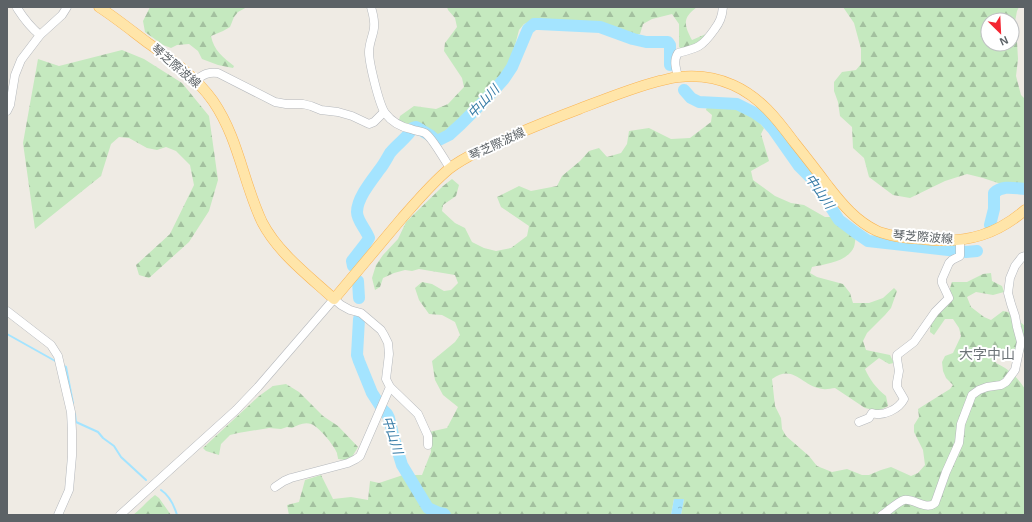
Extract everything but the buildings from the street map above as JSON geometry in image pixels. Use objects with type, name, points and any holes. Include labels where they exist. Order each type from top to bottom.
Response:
[{"type":"main road","name":"琴芝際波線","points":[[99,7],[196,80],[212,100],[227,125],[234,141],[257,209],[273,240],[283,252],[334,299],[418,200],[450,168],[460,161],[496,143],[554,119],[630,90],[678,77],[701,77],[723,82],[743,90],[758,100],[780,123],[850,212],[858,220],[878,231],[902,237],[935,240],[960,240],[994,231],[1012,221],[1025,210]]},
{"type":"street","points":[[7,111],[10,105],[10,92],[21,60],[40,35],[62,15],[67,7]]},
{"type":"street","points":[[371,7],[375,20],[369,52],[370,63],[380,103],[384,112],[402,126],[424,133],[430,138],[450,168]]},
{"type":"street","points":[[678,77],[675,67],[676,56],[678,53],[692,50],[706,42],[719,23],[722,16],[723,7]]},
{"type":"street","points":[[17,8],[24,20],[40,35]]},
{"type":"street","points":[[196,80],[210,72],[218,73],[276,102],[286,104],[303,104],[320,110],[338,112],[352,116],[369,124],[374,122],[384,112]]},
{"type":"street","points":[[859,422],[869,418],[872,413],[880,415],[886,414],[897,408],[903,402],[904,399],[897,382],[899,371],[897,355],[914,342],[934,312],[949,298],[942,283],[942,279],[948,263],[960,256],[960,240]]},
{"type":"street","points":[[882,515],[906,499],[928,506],[935,503],[946,472],[959,443],[961,424],[972,395],[987,387],[1001,385],[1006,382],[1015,370],[1021,342],[1008,293],[1010,278],[1015,266],[1022,257],[1025,256]]},
{"type":"street","points":[[120,515],[236,410],[258,387],[334,299],[350,310],[361,313],[381,330],[388,343],[389,354],[386,379],[390,386],[418,414],[428,436],[428,445]]},
{"type":"street","points":[[7,311],[51,345],[58,356],[62,369],[71,412],[72,456],[69,490],[58,515]]},
{"type":"street","points":[[275,488],[291,478],[348,463],[360,456],[390,386]]},
{"type":"green space","points":[[150,7],[247,7],[238,12],[230,27],[211,36],[214,46],[223,57],[234,66],[233,68],[218,65],[202,59],[198,51],[189,44],[177,45],[171,48],[163,45],[145,32],[143,21]]},
{"type":"green space","points":[[447,7],[697,7],[689,15],[686,22],[687,30],[692,40],[706,34],[714,36],[702,49],[686,53],[679,47],[679,24],[672,14],[652,19],[643,24],[640,34],[628,34],[606,26],[551,20],[535,20],[524,24],[519,30],[513,53],[505,70],[492,88],[460,119],[440,135],[431,132],[423,124],[406,124],[399,120],[400,116],[414,106],[436,109],[448,104],[464,87],[462,78],[444,51],[445,43],[457,27],[455,18]]},
{"type":"green space","points":[[843,7],[1019,7],[1017,12],[980,12],[980,52],[1018,52],[1016,76],[1021,95],[1025,99],[1025,186],[1001,184],[967,174],[945,181],[910,198],[893,195],[869,177],[864,158],[853,148],[852,127],[840,116],[838,102],[834,91],[834,82],[842,72],[856,70],[861,64],[861,49],[854,23]]},
{"type":"green space","points":[[122,50],[144,59],[182,83],[209,116],[218,180],[209,211],[189,242],[149,278],[139,275],[136,265],[170,234],[194,185],[190,165],[176,151],[166,147],[157,150],[147,148],[129,138],[119,137],[111,144],[101,176],[35,229],[23,143],[38,59],[59,66]]},
{"type":"green space","points":[[707,106],[738,108],[754,117],[764,128],[761,134],[769,161],[751,171],[753,180],[775,196],[791,203],[804,205],[825,217],[832,217],[840,226],[856,237],[854,247],[846,256],[836,262],[812,267],[810,273],[817,277],[843,284],[850,293],[853,303],[869,303],[883,298],[894,288],[897,291],[891,308],[867,333],[863,341],[866,350],[890,355],[894,363],[889,364],[879,358],[865,369],[874,384],[886,396],[888,406],[878,411],[865,408],[835,388],[824,389],[809,384],[792,375],[780,375],[772,379],[775,406],[781,418],[782,429],[786,436],[809,456],[817,466],[832,472],[847,469],[862,475],[869,475],[891,467],[911,476],[918,473],[925,465],[923,450],[914,432],[914,425],[919,417],[918,409],[950,389],[953,385],[946,378],[943,371],[942,362],[945,356],[953,353],[961,336],[959,328],[953,319],[945,319],[934,335],[930,332],[931,326],[942,309],[952,282],[967,282],[983,274],[991,273],[992,281],[1002,286],[1004,292],[993,295],[976,292],[967,297],[971,307],[984,317],[991,320],[1003,311],[1008,312],[1025,326],[1025,351],[1012,353],[998,352],[994,356],[996,363],[1012,374],[1025,389],[1025,515],[681,515],[684,499],[674,499],[671,515],[289,515],[287,505],[299,502],[305,480],[321,475],[333,499],[351,497],[368,500],[370,481],[379,483],[403,475],[422,475],[431,452],[429,432],[447,428],[458,407],[443,395],[435,380],[432,361],[455,342],[460,335],[455,322],[442,315],[429,314],[419,300],[415,288],[422,282],[432,284],[444,291],[451,290],[458,283],[455,275],[419,269],[412,271],[405,270],[383,278],[380,287],[375,290],[372,278],[376,265],[398,239],[406,222],[452,179],[459,185],[456,196],[443,205],[442,211],[455,223],[465,228],[472,242],[484,248],[496,251],[511,248],[527,236],[529,226],[501,207],[497,197],[519,186],[531,191],[557,186],[562,176],[580,161],[589,151],[599,148],[607,157],[621,153],[627,144],[629,131],[649,128],[671,139],[690,138],[711,122],[712,115],[706,110]]},
{"type":"green space","points":[[286,384],[299,392],[323,416],[338,426],[358,447],[352,457],[345,460],[338,459],[333,445],[326,436],[314,425],[308,423],[292,428],[269,428],[230,435],[221,444],[219,455],[206,451],[203,448],[259,396],[273,386]]},
{"type":"green space","points":[[155,495],[159,498],[171,515],[133,515],[149,500]]},
{"type":"water","points":[[674,499],[684,499],[681,515],[671,515]]},
{"type":"waterway","name":"中山川","points":[[353,266],[352,261],[369,238],[357,215],[359,201],[390,153],[413,128],[416,127],[437,141],[449,135],[504,79],[512,67],[528,29],[534,24],[600,27],[646,42],[668,42],[670,45],[670,65]]},
{"type":"waterway","name":"中山川","points":[[684,90],[691,98],[699,102],[737,104],[765,120],[799,166],[814,181],[839,220],[868,241],[966,252],[977,251]]},
{"type":"waterway","name":"中山川","points":[[990,225],[994,209],[994,193],[997,190],[1004,188],[1025,189]]},
{"type":"waterway","name":"中山川","points":[[358,281],[359,298]]},
{"type":"waterway","name":"中山川","points":[[359,319],[357,355],[372,393],[389,418],[402,465],[428,508],[445,515]]},
{"type":"waterway","points":[[7,334],[57,362]]},
{"type":"waterway","points":[[62,365],[66,367],[73,403]]},
{"type":"waterway","points":[[75,414],[76,422],[98,432],[103,438],[114,446],[121,457],[146,480]]},
{"type":"waterway","points":[[161,490],[171,501],[177,515]]},
{"type":"district","name":"大字中山","points":[[987,354]]}]
